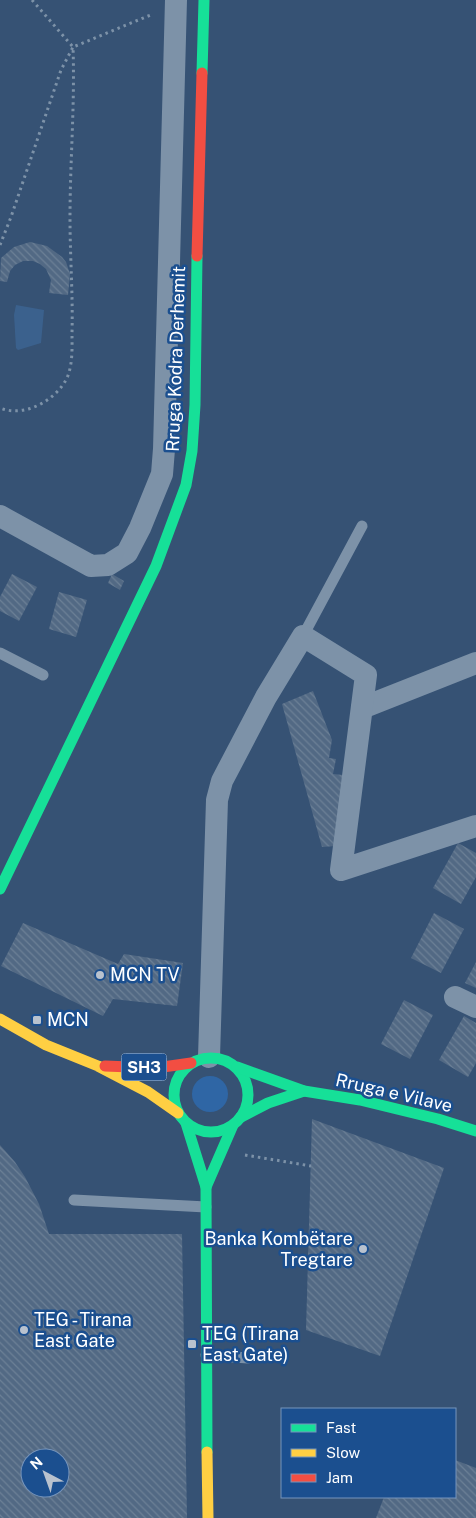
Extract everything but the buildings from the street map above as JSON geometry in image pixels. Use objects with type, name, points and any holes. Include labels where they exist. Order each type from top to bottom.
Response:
[{"type":"street","name":"Rruga Kodra Derhemit","points":[[0,889],[156,566],[186,485],[192,451],[195,405],[198,196],[204,0]]},
{"type":"street","points":[[0,516],[91,566],[108,565],[128,553],[162,474],[176,2]]},
{"type":"street","points":[[128,553],[156,566]]},
{"type":"street","points":[[200,1060],[217,800],[222,781],[266,697],[303,636],[366,675],[341,870],[476,826]]},
{"type":"street","points":[[362,708],[476,663]]},
{"type":"street","points":[[455,997],[476,1007]]},
{"type":"street","name":"SH3","points":[[0,1019],[46,1045],[98,1066],[148,1092],[178,1113]]},
{"type":"street","points":[[206,1187],[237,1121],[246,1107],[248,1096],[245,1081],[236,1067],[219,1058],[200,1060],[178,1077],[174,1085],[174,1104],[186,1123],[206,1187],[208,1518]]},
{"type":"street","name":"SH3","points":[[98,1066],[156,1068],[200,1060]]},
{"type":"street","name":"Rruga e Vilave","points":[[236,1067],[304,1091],[360,1100],[438,1119],[476,1131]]},
{"type":"street","name":"Rruga e Vilave","points":[[237,1121],[268,1103],[304,1091]]},
{"type":"street","points":[[186,1123],[201,1131],[218,1132],[237,1121]]},
{"type":"lane","points":[[303,636],[362,526]]},
{"type":"lane","points":[[0,653],[43,675]]},
{"type":"lane","points":[[74,1200],[206,1207]]},
{"type":"lane","points":[[206,1355],[248,1358]]},
{"type":"path","points":[[0,408],[4,410],[23,410],[41,404],[57,393],[67,377],[72,359],[73,298],[70,219],[73,47],[32,0]]},
{"type":"path","points":[[0,245],[61,70],[73,47],[176,2]]},
{"type":"path","points":[[254,1156],[311,1166]]},
{"type":"shaded area","points":[[16,305],[44,310],[41,343],[18,350],[16,348],[14,315]]},
{"type":"shaded area","points":[[210,1076],[217,1077],[223,1081],[227,1087],[227,1101],[223,1107],[217,1111],[210,1112],[203,1111],[197,1107],[193,1101],[192,1094],[193,1087],[197,1081],[203,1077]]},
{"type":"traffic: fast","points":[[202,73],[204,0]]},
{"type":"traffic: fast","points":[[0,889],[156,566],[186,485],[192,451],[195,405],[197,256]]},
{"type":"traffic: fast","points":[[204,1058],[218,1058],[232,1064],[242,1074],[248,1088],[248,1095],[246,1109],[232,1126],[218,1132],[204,1132],[190,1126],[180,1116],[174,1102],[174,1088],[180,1074],[190,1064],[204,1058]]},
{"type":"traffic: fast","points":[[237,1067],[304,1091],[360,1100],[438,1119],[476,1131]]},
{"type":"traffic: fast","points":[[241,1117],[268,1103],[304,1091]]},
{"type":"traffic: fast","points":[[186,1123],[206,1187],[207,1452]]},
{"type":"traffic: fast","points":[[206,1187],[233,1125]]},
{"type":"traffic: slow","points":[[0,1019],[46,1045],[98,1066],[148,1092],[178,1113]]},
{"type":"traffic: slow","points":[[207,1452],[208,1518]]},
{"type":"traffic: jam","points":[[197,256],[202,73]]},
{"type":"traffic: jam","points":[[105,1066],[156,1068],[191,1063]]},
{"type":"place","name":"MCN TV","points":[[100,975]]},
{"type":"place","name":"MCN","points":[[37,1020]]},
{"type":"place","name":"Banka Kombëtare Tregtare","points":[[363,1249]]},
{"type":"place","name":"TEG - Tirana East Gate","points":[[24,1330]]},
{"type":"place","name":"TEG (Tirana East Gate)","points":[[192,1344]]}]
